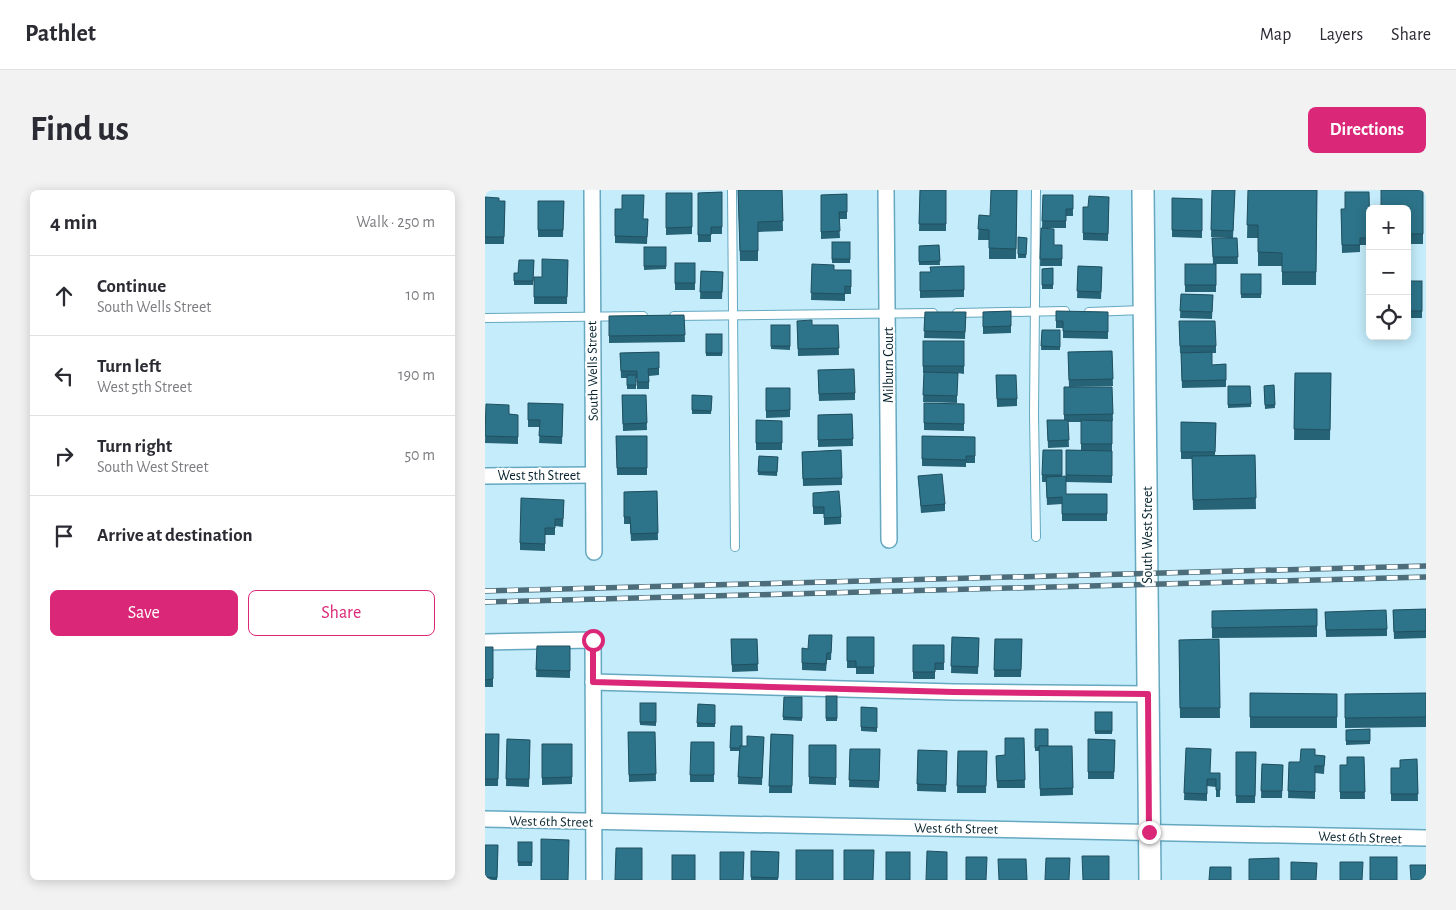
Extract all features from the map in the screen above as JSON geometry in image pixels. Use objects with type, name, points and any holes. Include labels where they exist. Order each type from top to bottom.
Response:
[{"type":"street","name":"South Wells Street","points":[[592,190],[591,315],[594,552]]},
{"type":"street","name":"Milburn Court","points":[[886,190],[889,540]]},
{"type":"street","name":"South West Street","points":[[1143,190],[1149,880]]},
{"type":"street","name":"West 5th Street","points":[[485,476],[593,475]]},
{"type":"street","points":[[485,642],[593,640],[594,880]]},
{"type":"street","points":[[593,682],[954,692],[1148,694]]},
{"type":"street","name":"West 6th Street","points":[[485,819],[1426,838]]},
{"type":"lane","points":[[733,190],[735,547]]},
{"type":"lane","points":[[1036,190],[1037,311],[1034,414],[1036,537]]},
{"type":"lane","points":[[1081,311],[1145,310]]},
{"type":"lane","points":[[667,316],[734,317],[1072,311]]},
{"type":"lane","points":[[485,318],[591,315],[648,316]]},
{"type":"building","points":[[738,190],[782,190],[783,221],[758,222],[758,251],[740,251]]},
{"type":"building","points":[[920,190],[946,190],[946,224],[919,224]]},
{"type":"building","points":[[991,190],[1017,190],[1016,249],[989,248],[989,230],[978,229],[979,215],[990,216]]},
{"type":"building","points":[[1212,190],[1235,190],[1233,231],[1211,230]]},
{"type":"building","points":[[1248,190],[1317,190],[1316,272],[1282,272],[1282,253],[1258,252],[1258,225],[1247,225]]},
{"type":"building","points":[[1381,190],[1423,190],[1423,234],[1411,234],[1411,205],[1381,205]]},
{"type":"building","points":[[722,192],[722,227],[711,227],[711,235],[698,235],[698,193]]},
{"type":"building","points":[[1345,192],[1369,192],[1369,205],[1366,205],[1366,238],[1360,238],[1360,245],[1342,245],[1341,209],[1345,209]]},
{"type":"building","points":[[666,193],[692,193],[692,227],[666,228]]},
{"type":"building","points":[[847,194],[847,212],[839,212],[840,231],[821,232],[821,195]]},
{"type":"building","points":[[622,195],[644,195],[643,219],[648,219],[647,237],[615,236],[615,209],[622,209]]},
{"type":"building","points":[[1043,195],[1073,195],[1073,209],[1066,209],[1066,221],[1042,221]]},
{"type":"building","points":[[1089,196],[1109,197],[1108,234],[1083,233],[1083,207],[1088,207]]},
{"type":"building","points":[[485,197],[499,198],[499,201],[505,201],[504,237],[485,237]]},
{"type":"building","points":[[1172,198],[1202,199],[1202,231],[1172,230]]},
{"type":"building","points":[[538,201],[564,201],[563,230],[538,230]]},
{"type":"building","points":[[1041,228],[1054,229],[1054,245],[1062,245],[1062,259],[1040,259]]},
{"type":"building","points":[[1018,237],[1027,238],[1026,255],[1018,254]]},
{"type":"building","points":[[1212,238],[1237,238],[1238,257],[1213,257]]},
{"type":"building","points":[[832,242],[850,242],[850,259],[832,259]]},
{"type":"building","points":[[939,245],[940,261],[919,262],[919,246]]},
{"type":"building","points":[[644,247],[666,247],[666,266],[644,266]]},
{"type":"building","points":[[542,259],[568,260],[567,297],[534,297],[534,277],[542,277]]},
{"type":"building","points":[[519,260],[534,260],[533,281],[514,281],[514,273],[518,273]]},
{"type":"building","points":[[675,263],[695,263],[695,283],[675,283]]},
{"type":"building","points":[[812,264],[834,265],[834,270],[851,270],[851,287],[845,286],[845,294],[811,293]]},
{"type":"building","points":[[1185,264],[1216,264],[1216,285],[1185,285]]},
{"type":"building","points":[[964,266],[964,290],[920,291],[920,272],[931,272],[930,267]]},
{"type":"building","points":[[1078,266],[1102,267],[1101,292],[1077,291]]},
{"type":"building","points":[[1053,268],[1053,285],[1042,285],[1042,269]]},
{"type":"building","points":[[701,271],[723,272],[722,292],[700,292]]},
{"type":"building","points":[[1241,274],[1261,274],[1261,294],[1241,294]]},
{"type":"building","points":[[1411,281],[1422,281],[1422,311],[1411,311]]},
{"type":"building","points":[[1181,294],[1213,295],[1212,312],[1180,311]]},
{"type":"building","points":[[1011,311],[1011,326],[983,327],[983,312]]},
{"type":"building","points":[[1056,311],[1108,312],[1108,332],[1063,331],[1063,321],[1056,321]]},
{"type":"building","points":[[925,312],[966,312],[965,332],[924,331]]},
{"type":"building","points":[[684,315],[685,335],[609,336],[609,316]]},
{"type":"building","points":[[812,320],[812,325],[838,325],[839,348],[798,349],[797,321]]},
{"type":"building","points":[[1179,321],[1215,321],[1216,346],[1180,346]]},
{"type":"building","points":[[771,325],[790,325],[790,346],[771,346]]},
{"type":"building","points":[[1042,330],[1060,330],[1060,347],[1041,346]]},
{"type":"building","points":[[706,334],[722,334],[722,353],[706,353]]},
{"type":"building","points":[[923,341],[964,341],[964,366],[923,366]]},
{"type":"building","points":[[1112,351],[1113,379],[1069,380],[1068,352]]},
{"type":"building","points":[[659,352],[659,368],[648,369],[649,382],[637,382],[637,371],[621,371],[620,353]]},
{"type":"building","points":[[1212,352],[1212,365],[1226,364],[1226,380],[1182,381],[1181,353]]},
{"type":"building","points":[[854,369],[855,393],[819,394],[818,370]]},
{"type":"building","points":[[924,372],[958,373],[957,396],[923,395]]},
{"type":"building","points":[[1295,373],[1331,373],[1330,430],[1294,429]]},
{"type":"building","points":[[627,375],[636,375],[636,385],[627,385]]},
{"type":"building","points":[[996,375],[1016,375],[1017,399],[997,399]]},
{"type":"building","points":[[1274,385],[1275,405],[1265,405],[1264,386]]},
{"type":"building","points":[[1228,386],[1250,386],[1251,404],[1228,405]]},
{"type":"building","points":[[1064,387],[1112,387],[1113,414],[1064,415]]},
{"type":"building","points":[[766,388],[790,388],[790,410],[766,411]]},
{"type":"building","points":[[622,395],[646,395],[647,423],[623,424]]},
{"type":"building","points":[[692,395],[712,396],[711,411],[692,410]]},
{"type":"building","points":[[528,403],[563,404],[562,437],[539,436],[540,420],[528,420]]},
{"type":"building","points":[[924,403],[964,404],[964,424],[924,423]]},
{"type":"building","points":[[486,404],[509,405],[509,414],[518,415],[518,437],[485,436]]},
{"type":"building","points":[[852,414],[853,439],[818,440],[818,415]]},
{"type":"building","points":[[756,420],[782,421],[782,443],[756,443]]},
{"type":"building","points":[[1047,420],[1068,420],[1069,440],[1048,441]]},
{"type":"building","points":[[1081,420],[1112,421],[1112,444],[1081,444]]},
{"type":"building","points":[[1181,422],[1216,423],[1215,452],[1181,452]]},
{"type":"building","points":[[616,436],[647,436],[647,468],[617,468]]},
{"type":"building","points":[[922,436],[975,437],[975,456],[966,456],[966,460],[922,459]]},
{"type":"building","points":[[841,450],[842,478],[803,479],[802,452]]},
{"type":"building","points":[[1043,450],[1062,450],[1062,475],[1042,475]]},
{"type":"building","points":[[1066,450],[1112,451],[1112,476],[1066,475]]},
{"type":"building","points":[[1255,455],[1256,498],[1193,500],[1192,456]]},
{"type":"building","points":[[759,456],[778,457],[777,472],[758,472]]},
{"type":"building","points":[[942,474],[945,504],[921,506],[918,476]]},
{"type":"building","points":[[1066,476],[1066,494],[1107,494],[1107,514],[1062,514],[1062,497],[1047,498],[1046,477]]},
{"type":"building","points":[[657,491],[658,533],[631,534],[630,517],[624,517],[624,492]]},
{"type":"building","points":[[839,491],[841,517],[824,518],[824,507],[813,507],[813,493]]},
{"type":"building","points":[[521,498],[564,500],[563,519],[555,519],[555,528],[545,528],[545,544],[520,543]]},
{"type":"building","points":[[1317,609],[1317,626],[1212,628],[1212,611]]},
{"type":"building","points":[[1426,609],[1426,631],[1394,632],[1393,610]]},
{"type":"building","points":[[1386,610],[1387,629],[1326,630],[1325,612]]},
{"type":"building","points":[[809,635],[832,635],[831,653],[827,653],[826,664],[802,663],[802,648],[808,649]]},
{"type":"building","points":[[847,637],[874,637],[874,667],[856,667],[856,661],[847,661]]},
{"type":"building","points":[[952,637],[979,638],[978,667],[951,666]]},
{"type":"building","points":[[731,639],[757,639],[758,664],[732,665]]},
{"type":"building","points":[[995,639],[1022,639],[1021,670],[994,670]]},
{"type":"building","points":[[1219,639],[1220,708],[1180,708],[1179,640]]},
{"type":"building","points":[[913,645],[944,645],[944,663],[935,663],[935,672],[913,672]]},
{"type":"building","points":[[537,646],[570,646],[570,671],[536,670]]},
{"type":"building","points":[[485,647],[493,647],[493,679],[485,680]]},
{"type":"building","points":[[1250,693],[1337,694],[1337,717],[1250,717]]},
{"type":"building","points":[[1426,693],[1426,717],[1345,718],[1345,694]]},
{"type":"building","points":[[826,696],[837,696],[837,718],[826,718]]},
{"type":"building","points":[[784,697],[802,697],[802,718],[783,717]]},
{"type":"building","points":[[640,703],[656,703],[656,722],[640,722]]},
{"type":"building","points":[[698,704],[715,705],[715,724],[697,723]]},
{"type":"building","points":[[861,707],[877,708],[877,728],[861,727]]},
{"type":"building","points":[[1095,712],[1112,712],[1112,731],[1095,731]]},
{"type":"building","points":[[731,726],[742,726],[742,746],[740,748],[730,748]]},
{"type":"building","points":[[1035,729],[1048,729],[1048,746],[1035,748]]},
{"type":"building","points":[[1370,729],[1370,741],[1346,741],[1346,730]]},
{"type":"building","points":[[628,732],[655,732],[656,774],[629,775]]},
{"type":"building","points":[[485,734],[499,734],[498,779],[485,779]]},
{"type":"building","points":[[771,734],[793,735],[792,786],[769,786]]},
{"type":"building","points":[[747,736],[764,737],[762,778],[738,777],[740,746],[747,746]]},
{"type":"building","points":[[1005,738],[1024,738],[1025,780],[997,781],[996,756],[1005,755]]},
{"type":"building","points":[[507,739],[530,740],[529,779],[506,779]]},
{"type":"building","points":[[1088,739],[1115,740],[1114,772],[1088,772]]},
{"type":"building","points":[[691,742],[714,742],[714,775],[690,775]]},
{"type":"building","points":[[542,744],[572,744],[572,777],[542,778]]},
{"type":"building","points":[[809,745],[836,745],[836,778],[809,777]]},
{"type":"building","points":[[1039,746],[1072,746],[1073,788],[1040,789]]},
{"type":"building","points":[[1186,748],[1211,749],[1210,773],[1220,773],[1220,790],[1216,790],[1216,779],[1207,779],[1207,794],[1184,793]]},
{"type":"building","points":[[850,749],[880,749],[879,781],[849,780]]},
{"type":"building","points":[[1301,749],[1315,749],[1315,755],[1325,756],[1324,766],[1315,766],[1315,792],[1288,791],[1289,762],[1300,762]]},
{"type":"building","points":[[918,750],[947,751],[946,785],[917,784]]},
{"type":"building","points":[[958,751],[987,751],[986,786],[957,786]]},
{"type":"building","points":[[1236,752],[1256,752],[1255,796],[1236,796]]},
{"type":"building","points":[[1347,757],[1364,757],[1365,792],[1340,792],[1340,765],[1347,765]]},
{"type":"building","points":[[1417,759],[1418,794],[1391,794],[1391,768],[1400,768],[1400,760]]},
{"type":"building","points":[[1262,764],[1283,765],[1282,791],[1261,791]]},
{"type":"building","points":[[541,839],[569,840],[568,880],[541,880]]},
{"type":"building","points":[[518,842],[532,842],[532,862],[518,862]]},
{"type":"building","points":[[485,845],[498,845],[497,878],[485,877]]},
{"type":"building","points":[[616,848],[642,848],[642,880],[615,880]]},
{"type":"building","points":[[796,850],[833,850],[833,880],[796,880]]},
{"type":"building","points":[[844,850],[874,850],[873,880],[844,880]]},
{"type":"building","points":[[751,851],[779,852],[778,878],[751,877]]},
{"type":"building","points":[[927,851],[947,852],[947,880],[926,880]]},
{"type":"building","points":[[720,852],[744,852],[743,880],[720,880]]},
{"type":"building","points":[[886,852],[910,852],[910,880],[886,880]]},
{"type":"building","points":[[672,855],[695,855],[695,880],[672,880]]},
{"type":"building","points":[[1082,856],[1109,856],[1109,880],[1083,880]]},
{"type":"building","points":[[966,857],[987,857],[986,880],[966,880]]},
{"type":"building","points":[[1370,857],[1397,857],[1397,880],[1370,880]]},
{"type":"building","points":[[1046,858],[1070,858],[1069,880],[1045,880]]},
{"type":"building","points":[[1279,858],[1279,880],[1249,880],[1249,859]]},
{"type":"building","points":[[998,859],[1026,859],[1027,880],[999,880]]},
{"type":"building","points":[[1291,862],[1317,863],[1316,880],[1291,880]]},
{"type":"building","points":[[1340,862],[1363,862],[1362,880],[1340,880]]},
{"type":"building","points":[[1410,865],[1426,865],[1426,880],[1411,880]]},
{"type":"building","points":[[1210,867],[1231,867],[1231,880],[1209,880]]},
{"type":"railway","points":[[485,591],[1426,566]]},
{"type":"railway","points":[[485,602],[1426,577]]},
{"type":"route","points":[[593,640],[593,682],[871,688],[954,692],[1148,694],[1149,832]]}]
